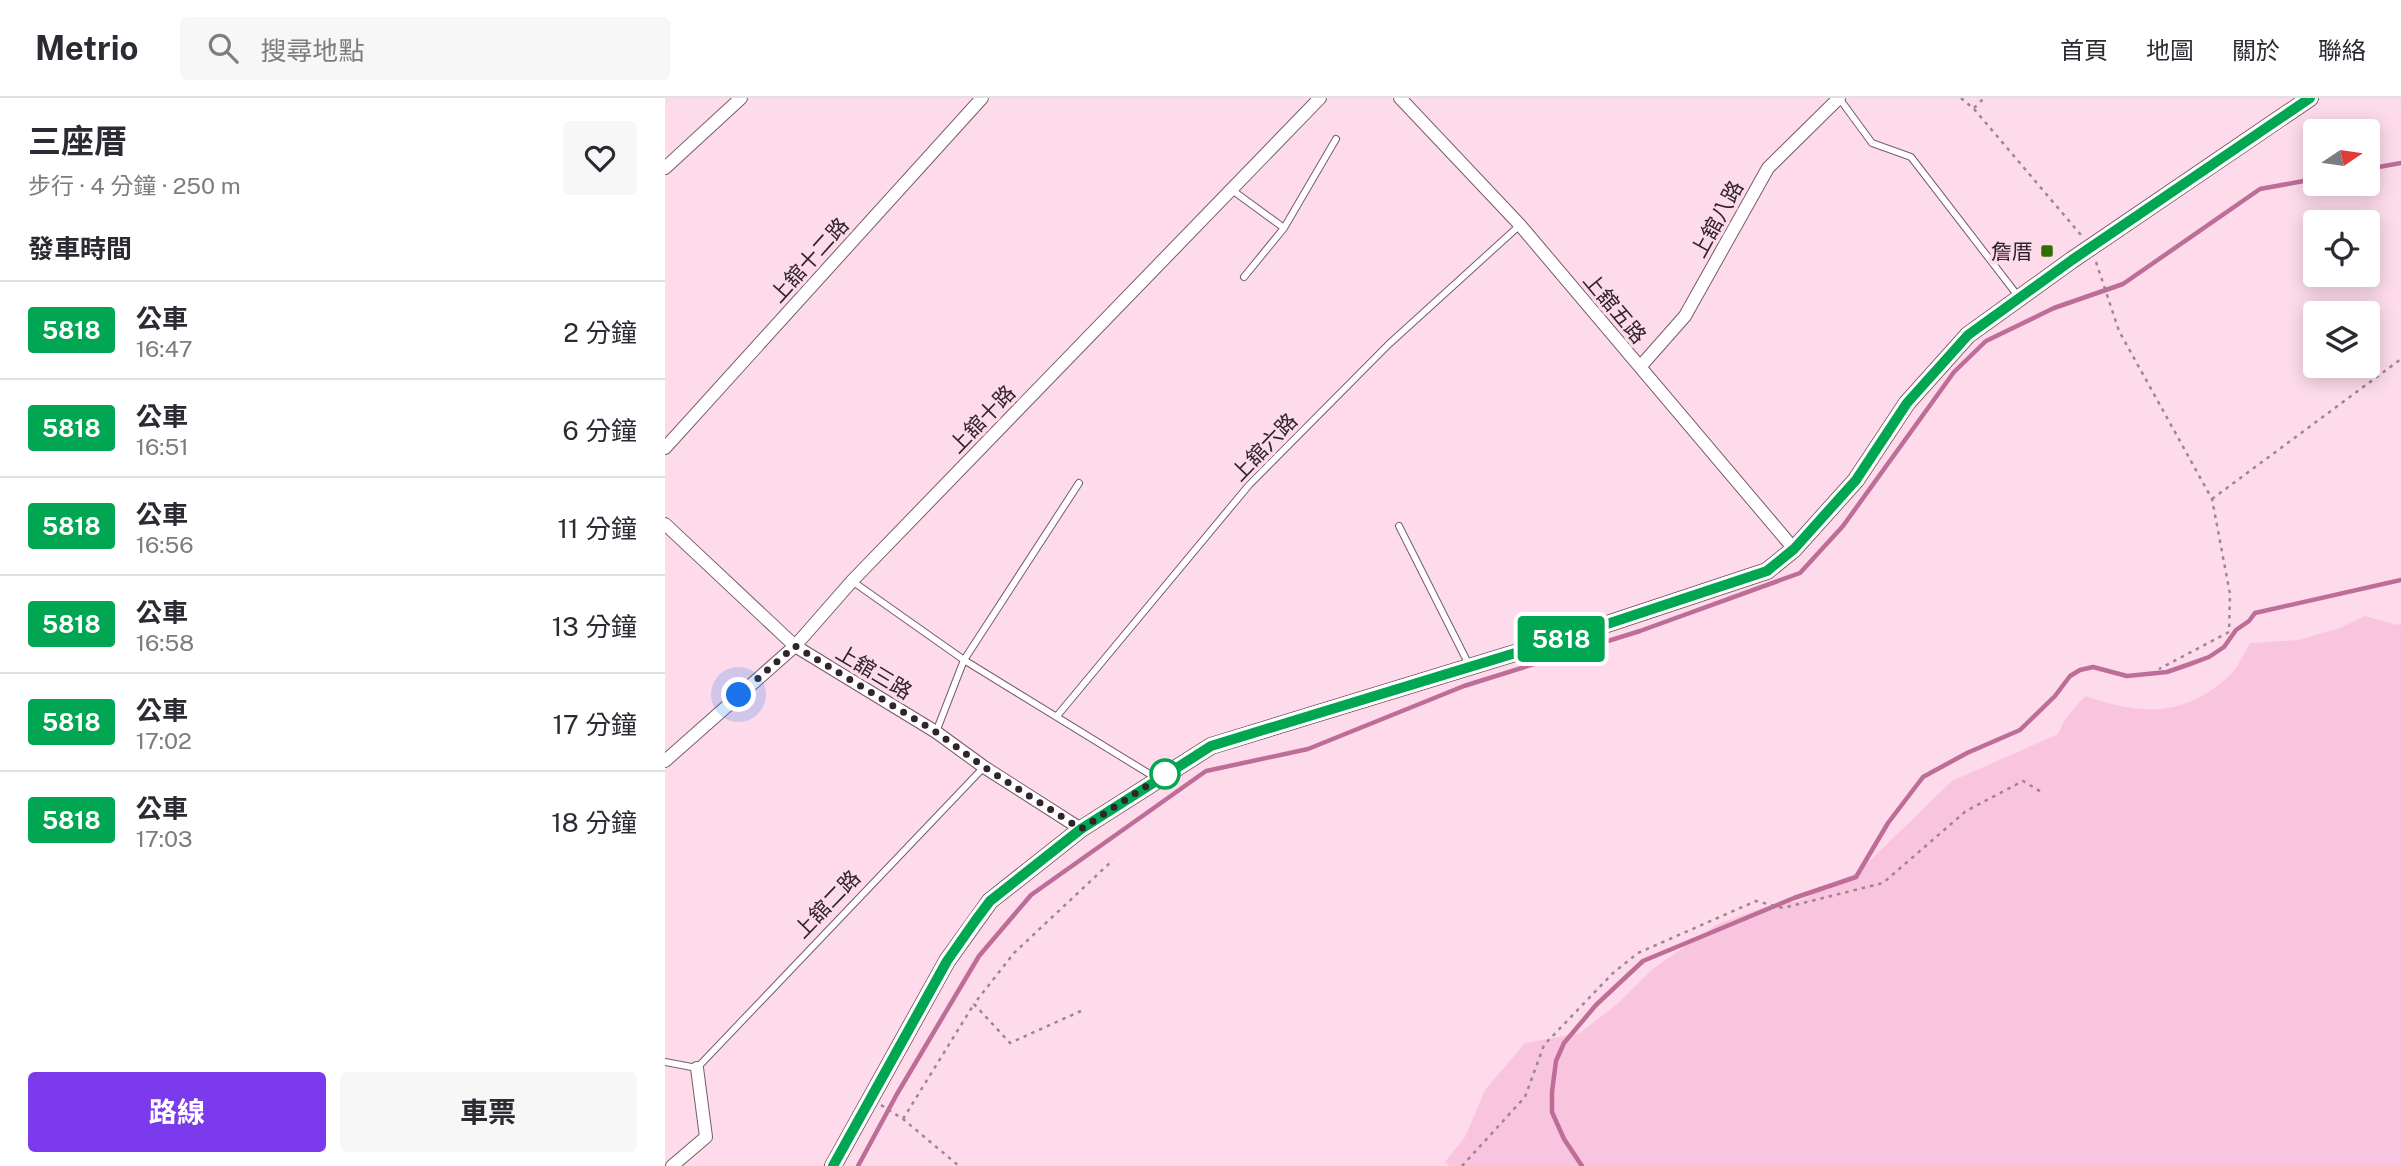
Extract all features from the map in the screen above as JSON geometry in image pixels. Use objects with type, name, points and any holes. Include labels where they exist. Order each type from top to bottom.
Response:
[{"type":"street","points":[[665,168],[741,98]]},
{"type":"street","name":"上舘十二路","points":[[665,448],[982,98]]},
{"type":"street","name":"上舘十路","points":[[665,761],[795,646],[852,581],[1320,98]]},
{"type":"street","name":"上舘五路","points":[[1399,98],[1520,225],[1794,549]]},
{"type":"street","name":"上舘八路","points":[[1640,368],[1685,316],[1768,168],[1839,98]]},
{"type":"street","points":[[833,1166],[947,961],[990,901],[1081,829],[1211,746],[1470,667],[1767,571],[1794,549],[1856,480],[1907,403],[1968,335],[2091,247],[2310,98]]},
{"type":"street","name":"上舘三路","points":[[665,524],[795,646],[936,732],[984,767],[1081,829]]},
{"type":"street","points":[[672,1166],[706,1137],[697,1068]]},
{"type":"lane","points":[[1839,98],[1873,143],[1910,157],[2019,298]]},
{"type":"lane","points":[[1244,277],[1285,228],[1336,138]]},
{"type":"lane","points":[[1231,189],[1285,228]]},
{"type":"lane","name":"上舘六路","points":[[1057,716],[1249,485],[1389,344],[1520,225]]},
{"type":"lane","points":[[936,732],[964,660],[1079,483]]},
{"type":"lane","points":[[1399,526],[1470,667]]},
{"type":"lane","points":[[852,581],[964,660],[1157,779]]},
{"type":"lane","name":"上舘二路","points":[[697,1068],[984,767]]},
{"type":"lane","points":[[665,1062],[697,1068]]},
{"type":"path","points":[[1961,98],[1974,109],[2091,247],[2119,331],[2212,499],[2230,594],[2229,632],[2159,669]]},
{"type":"path","points":[[1974,109],[1984,98]]},
{"type":"path","points":[[2212,499],[2401,359]]},
{"type":"path","points":[[1462,1166],[1525,1097],[1544,1045],[1613,973],[1638,953],[1756,901],[1783,908],[1883,883],[1966,811],[2023,781],[2043,793]]},
{"type":"path","points":[[903,1119],[974,1004],[1013,953],[1113,860]]},
{"type":"path","points":[[974,1004],[1010,1043],[1081,1011]]},
{"type":"path","points":[[870,1098],[903,1119],[959,1166]]},
{"type":"shaded area","points":[[2365,616],[2401,624],[2401,1166],[1450,1166],[1445,1162],[1465,1137],[1485,1090],[1525,1043],[1580,1033],[1616,1005],[1654,968],[1718,924],[1773,904],[1799,901],[1858,872],[1952,781],[2058,734],[2065,719],[2085,696],[2143,709],[2178,706],[2212,690],[2229,676],[2250,643],[2298,640],[2340,628]]},
{"type":"waterway","points":[[2380,167],[2401,163]]},
{"type":"waterway","points":[[858,1166],[897,1094],[979,956],[1031,895],[1206,771],[1308,749],[1464,686],[1640,631],[1800,573],[1843,526],[1954,372],[1986,341],[2054,308],[2123,284],[2260,189],[2303,181]]},
{"type":"waterway","points":[[1582,1166],[1564,1139],[1552,1112],[1556,1061],[1564,1043],[1596,1005],[1643,961],[1794,898],[1856,877],[1888,823],[1923,777],[1967,753],[2020,730],[2055,696],[2070,676],[2080,670],[2093,667],[2127,676],[2167,672],[2209,657],[2224,647],[2236,630],[2255,613],[2401,580]]},
{"type":"bus line","name":"5818","points":[[833,1166],[947,961],[975,921],[990,901],[1081,829],[1211,746],[1574,635],[1767,571],[1794,549],[1856,480],[1907,403],[1968,335],[2072,260],[2310,98]]},
{"type":"place","name":"詹厝","points":[[2047,251]]},
{"type":"route","points":[[739,695],[795,646],[936,732],[984,767],[1081,829],[1165,774]]}]
